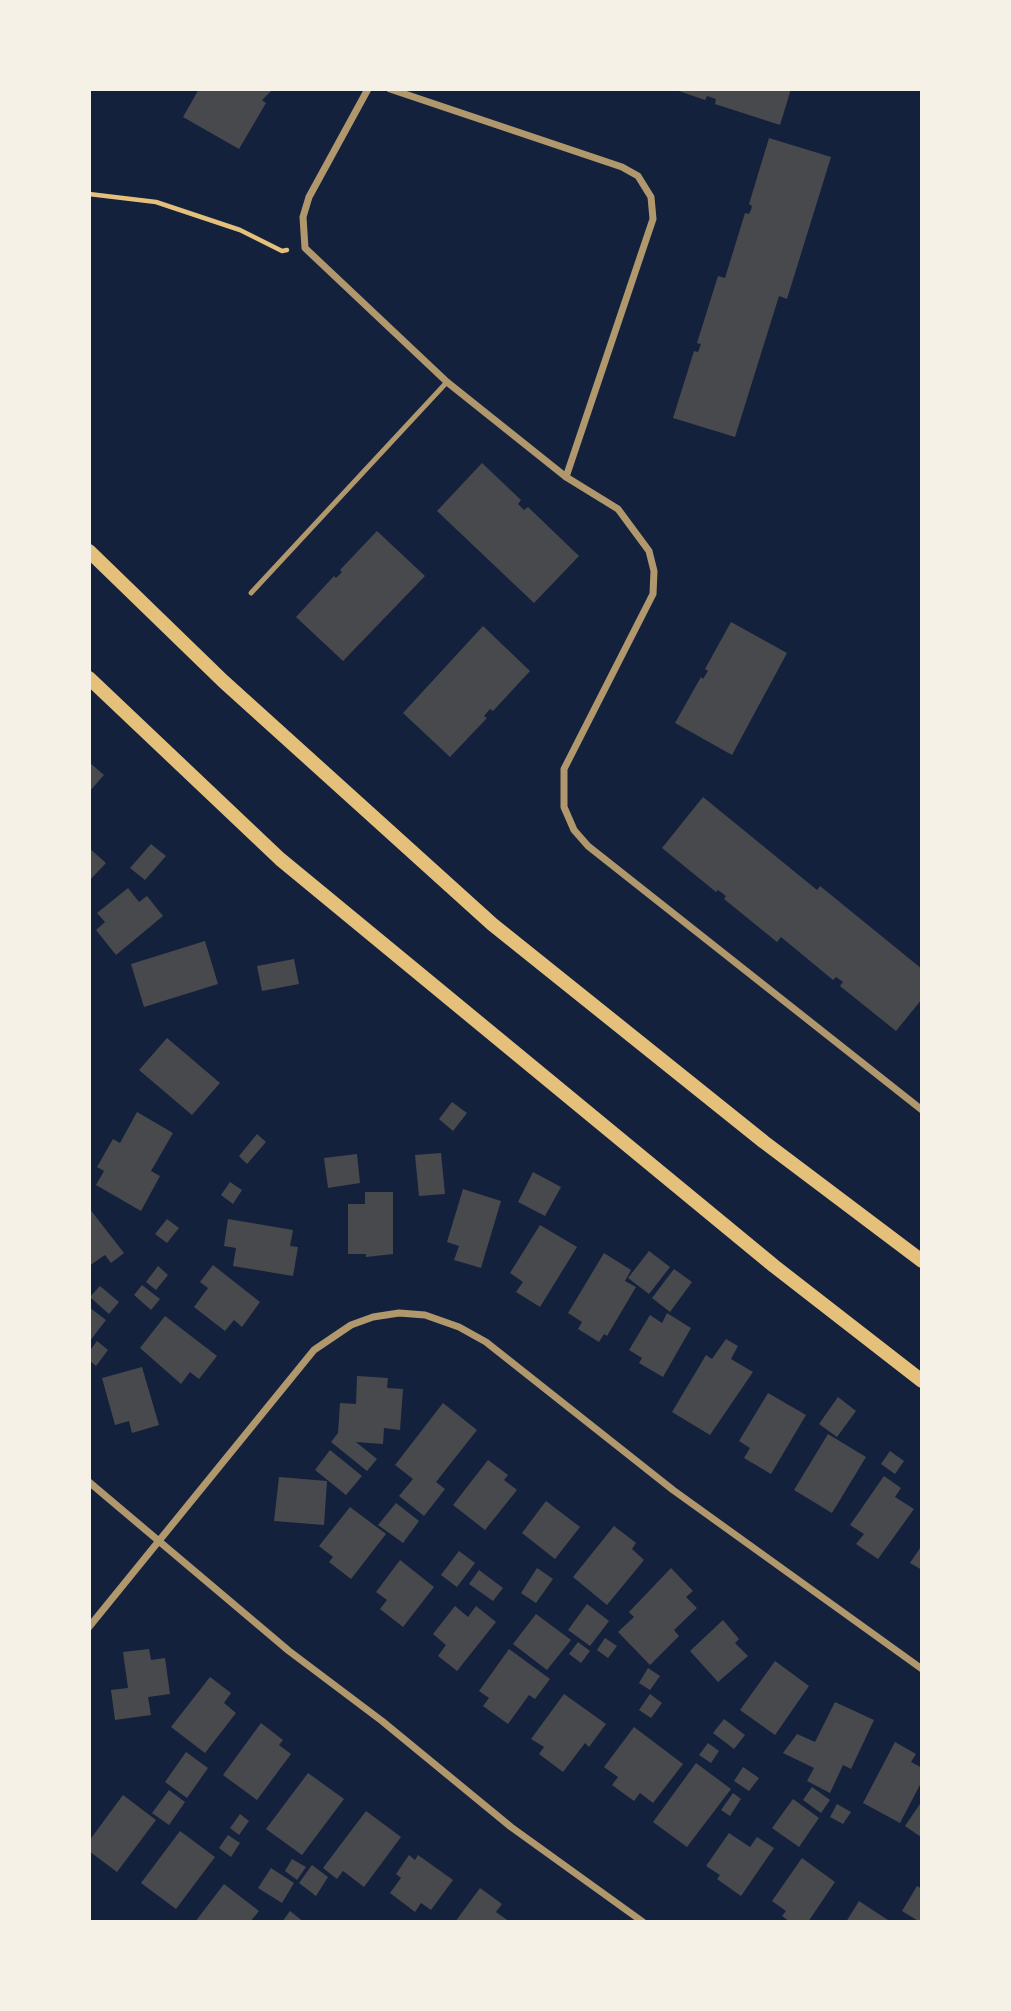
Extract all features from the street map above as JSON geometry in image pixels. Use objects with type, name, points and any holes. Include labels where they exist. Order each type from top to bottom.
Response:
[{"type":"main road","points":[[89,551],[223,681],[492,924],[764,1142],[922,1261]]},
{"type":"main road","points":[[89,678],[280,859],[764,1258],[922,1381]]},
{"type":"street","points":[[368,89],[309,197],[303,217],[305,247],[447,382],[566,477],[618,509],[638,532],[649,551],[654,571],[653,594],[564,769],[565,807],[574,830],[599,855],[922,1110]]},
{"type":"street","points":[[390,89],[622,167],[638,176],[651,197],[653,219],[566,477]]},
{"type":"street","points":[[89,1627],[314,1350],[334,1335],[373,1317],[399,1313],[425,1315],[459,1327],[486,1342],[673,1490],[922,1669]]},
{"type":"street","points":[[89,1482],[289,1651],[382,1721],[511,1827],[643,1922]]},
{"type":"lane","points":[[251,593],[447,382]]},
{"type":"path","points":[[89,194],[156,202],[240,230],[282,251],[305,247]]},
{"type":"building","points":[[199,89],[273,89],[262,100],[266,103],[239,149],[183,117]]},
{"type":"building","points":[[673,89],[791,89],[780,125],[715,104],[716,99],[707,96],[705,100]]},
{"type":"building","points":[[769,138],[831,157],[787,299],[779,296],[735,437],[673,418],[694,351],[698,352],[701,344],[697,343],[718,276],[725,278],[745,213],[749,214],[751,210],[752,206],[749,204]]},
{"type":"building","points":[[482,463],[521,500],[518,504],[524,510],[528,507],[579,556],[534,603],[437,511]]},
{"type":"building","points":[[377,531],[425,576],[343,661],[296,617],[334,576],[336,578],[342,572],[340,570]]},
{"type":"building","points":[[731,622],[787,653],[732,755],[675,723],[701,677],[703,679],[708,671],[705,669]]},
{"type":"building","points":[[483,626],[530,671],[493,711],[490,709],[484,716],[487,718],[450,757],[403,713]]},
{"type":"building","points":[[89,762],[104,775],[89,792]]},
{"type":"building","points":[[703,797],[817,890],[820,886],[922,969],[922,999],[896,1031],[840,986],[843,982],[836,977],[833,980],[781,937],[777,942],[724,899],[726,896],[718,890],[716,892],[662,848]]},
{"type":"building","points":[[151,844],[166,856],[145,880],[130,868]]},
{"type":"building","points":[[89,848],[106,863],[89,881]]},
{"type":"building","points":[[128,888],[139,902],[147,896],[163,916],[116,955],[96,930],[105,922],[97,913]]},
{"type":"building","points":[[205,941],[218,984],[144,1007],[131,964]]},
{"type":"building","points":[[294,959],[299,984],[262,991],[257,966]]},
{"type":"building","points":[[167,1038],[220,1083],[192,1115],[139,1070]]},
{"type":"building","points":[[452,1102],[467,1113],[453,1131],[439,1119]]},
{"type":"building","points":[[137,1112],[173,1133],[151,1171],[160,1176],[141,1211],[96,1185],[104,1171],[97,1167],[113,1139],[120,1143]]},
{"type":"building","points":[[257,1134],[266,1142],[247,1164],[239,1156]]},
{"type":"building","points":[[441,1153],[445,1194],[419,1196],[415,1155]]},
{"type":"building","points":[[357,1154],[360,1183],[328,1188],[324,1158]]},
{"type":"building","points":[[533,1172],[561,1187],[545,1216],[518,1202]]},
{"type":"building","points":[[230,1182],[242,1190],[233,1204],[221,1195]]},
{"type":"building","points":[[463,1189],[501,1201],[481,1268],[454,1260],[459,1246],[447,1242]]},
{"type":"building","points":[[365,1192],[393,1192],[393,1254],[366,1257],[366,1254],[348,1254],[348,1204],[365,1204]]},
{"type":"building","points":[[89,1208],[124,1253],[111,1263],[105,1255],[89,1266]]},
{"type":"building","points":[[167,1219],[179,1228],[167,1243],[155,1234]]},
{"type":"building","points":[[228,1219],[293,1230],[290,1246],[298,1247],[293,1276],[233,1266],[236,1248],[224,1246]]},
{"type":"building","points":[[540,1225],[577,1247],[540,1307],[516,1292],[523,1282],[510,1273]]},
{"type":"building","points":[[649,1251],[670,1267],[649,1294],[628,1278]]},
{"type":"building","points":[[604,1253],[631,1270],[625,1281],[636,1287],[607,1336],[604,1334],[599,1342],[578,1329],[582,1322],[568,1313]]},
{"type":"building","points":[[213,1265],[260,1302],[242,1327],[234,1320],[225,1331],[194,1307],[208,1288],[200,1282]]},
{"type":"building","points":[[158,1266],[168,1275],[156,1290],[146,1282]]},
{"type":"building","points":[[674,1269],[692,1282],[670,1312],[652,1298]]},
{"type":"building","points":[[142,1285],[160,1299],[151,1310],[134,1295]]},
{"type":"building","points":[[100,1286],[119,1302],[109,1314],[90,1297]]},
{"type":"building","points":[[89,1307],[106,1320],[89,1342]]},
{"type":"building","points":[[667,1313],[691,1328],[663,1377],[639,1363],[642,1358],[629,1350],[650,1315],[662,1323]]},
{"type":"building","points":[[165,1316],[217,1356],[199,1379],[190,1372],[181,1384],[140,1348]]},
{"type":"building","points":[[726,1339],[738,1346],[731,1359],[753,1372],[710,1435],[672,1412],[706,1355],[712,1359]]},
{"type":"building","points":[[97,1341],[108,1350],[96,1366],[89,1360],[89,1352]]},
{"type":"building","points":[[142,1367],[159,1425],[132,1433],[129,1421],[115,1425],[102,1378]]},
{"type":"building","points":[[357,1376],[388,1378],[387,1388],[403,1389],[400,1430],[384,1428],[383,1444],[356,1442],[377,1459],[367,1471],[331,1442],[338,1433],[340,1403],[356,1404]]},
{"type":"building","points":[[768,1393],[806,1415],[771,1474],[744,1458],[750,1448],[739,1441]]},
{"type":"building","points":[[838,1397],[856,1411],[837,1437],[819,1424]]},
{"type":"building","points":[[443,1403],[477,1430],[436,1482],[445,1489],[424,1516],[399,1496],[413,1479],[395,1465]]},
{"type":"building","points":[[828,1434],[866,1457],[832,1513],[794,1490]]},
{"type":"building","points":[[330,1450],[362,1476],[346,1495],[315,1470]]},
{"type":"building","points":[[890,1451],[904,1461],[895,1474],[881,1464]]},
{"type":"building","points":[[488,1460],[508,1475],[504,1480],[517,1490],[485,1530],[453,1505]]},
{"type":"building","points":[[884,1476],[901,1488],[895,1497],[914,1509],[878,1559],[856,1544],[864,1534],[850,1525]]},
{"type":"building","points":[[279,1477],[327,1481],[324,1525],[274,1521]]},
{"type":"building","points":[[546,1501],[580,1527],[555,1559],[522,1533]]},
{"type":"building","points":[[396,1503],[419,1521],[403,1543],[378,1525]]},
{"type":"building","points":[[350,1507],[386,1534],[351,1579],[329,1562],[333,1557],[319,1546]]},
{"type":"building","points":[[614,1526],[636,1543],[632,1549],[644,1560],[607,1605],[573,1577]]},
{"type":"building","points":[[922,1545],[922,1570],[910,1563]]},
{"type":"building","points":[[459,1551],[475,1563],[457,1587],[441,1575]]},
{"type":"building","points":[[400,1560],[434,1587],[403,1627],[380,1609],[387,1600],[376,1592]]},
{"type":"building","points":[[537,1568],[553,1579],[536,1603],[521,1593]]},
{"type":"building","points":[[671,1568],[693,1591],[686,1597],[697,1608],[674,1630],[679,1636],[650,1665],[618,1632],[634,1617],[629,1612]]},
{"type":"building","points":[[479,1570],[503,1588],[493,1601],[469,1584]]},
{"type":"building","points":[[587,1604],[609,1621],[590,1646],[568,1630]]},
{"type":"building","points":[[455,1606],[468,1617],[476,1606],[496,1622],[457,1671],[438,1656],[446,1645],[433,1634]]},
{"type":"building","points":[[536,1614],[571,1640],[547,1670],[513,1644]]},
{"type":"building","points":[[723,1620],[739,1639],[735,1643],[748,1656],[718,1682],[690,1651]]},
{"type":"building","points":[[605,1638],[617,1646],[608,1658],[597,1650]]},
{"type":"building","points":[[578,1642],[590,1651],[581,1663],[569,1654]]},
{"type":"building","points":[[149,1649],[151,1660],[165,1658],[170,1694],[148,1697],[151,1715],[115,1720],[111,1690],[128,1688],[123,1652]]},
{"type":"building","points":[[509,1649],[550,1679],[535,1699],[529,1695],[508,1724],[483,1706],[489,1698],[479,1691]]},
{"type":"building","points":[[775,1661],[809,1686],[775,1735],[740,1710]]},
{"type":"building","points":[[648,1668],[660,1676],[650,1690],[639,1683]]},
{"type":"building","points":[[210,1677],[231,1693],[224,1703],[236,1713],[205,1753],[171,1727]]},
{"type":"building","points":[[564,1694],[606,1724],[589,1747],[585,1743],[563,1772],[539,1754],[544,1747],[531,1739]]},
{"type":"building","points":[[650,1694],[662,1703],[651,1718],[639,1710]]},
{"type":"building","points":[[835,1702],[874,1720],[851,1769],[843,1765],[830,1793],[807,1781],[814,1768],[783,1753],[797,1734],[815,1742]]},
{"type":"building","points":[[724,1719],[745,1735],[734,1749],[713,1733]]},
{"type":"building","points":[[261,1723],[283,1740],[279,1745],[291,1754],[257,1800],[223,1775]]},
{"type":"building","points":[[634,1727],[683,1764],[653,1803],[640,1793],[634,1801],[612,1785],[618,1777],[604,1767]]},
{"type":"building","points":[[895,1742],[916,1754],[911,1762],[922,1768],[922,1781],[900,1823],[863,1803]]},
{"type":"building","points":[[708,1743],[719,1751],[711,1763],[699,1755]]},
{"type":"building","points":[[186,1752],[208,1768],[187,1798],[165,1782]]},
{"type":"building","points":[[696,1763],[731,1789],[687,1847],[653,1822]]},
{"type":"building","points":[[743,1767],[759,1778],[749,1791],[734,1781]]},
{"type":"building","points":[[308,1773],[344,1799],[302,1855],[266,1829]]},
{"type":"building","points":[[812,1787],[830,1800],[821,1813],[803,1800]]},
{"type":"building","points":[[169,1790],[185,1802],[169,1825],[152,1813]]},
{"type":"building","points":[[733,1793],[741,1799],[730,1816],[721,1810]]},
{"type":"building","points":[[123,1795],[156,1820],[117,1872],[89,1851],[89,1841]]},
{"type":"building","points":[[793,1799],[819,1818],[799,1847],[772,1828]]},
{"type":"building","points":[[922,1801],[922,1835],[921,1837],[905,1826]]},
{"type":"building","points":[[837,1804],[851,1812],[843,1824],[830,1817]]},
{"type":"building","points":[[366,1811],[401,1837],[364,1887],[343,1871],[337,1879],[323,1868]]},
{"type":"building","points":[[240,1814],[249,1821],[239,1835],[230,1828]]},
{"type":"building","points":[[180,1831],[215,1857],[176,1909],[141,1883]]},
{"type":"building","points":[[729,1833],[750,1847],[757,1837],[774,1848],[741,1896],[717,1879],[720,1875],[706,1866]]},
{"type":"building","points":[[228,1835],[240,1843],[231,1857],[219,1848]]},
{"type":"building","points":[[409,1855],[415,1860],[418,1855],[453,1880],[431,1910],[421,1903],[415,1912],[390,1893],[401,1878],[396,1874]]},
{"type":"building","points":[[802,1858],[835,1882],[808,1922],[790,1922],[782,1916],[786,1911],[772,1901]]},
{"type":"building","points":[[292,1859],[306,1867],[297,1880],[285,1871]]},
{"type":"building","points":[[312,1865],[328,1877],[316,1896],[299,1883]]},
{"type":"building","points":[[271,1868],[294,1883],[282,1903],[258,1888]]},
{"type":"building","points":[[224,1884],[259,1911],[250,1922],[195,1922]]},
{"type":"building","points":[[917,1886],[922,1889],[920,1922],[902,1911]]},
{"type":"building","points":[[480,1888],[502,1904],[496,1912],[510,1922],[455,1922]]},
{"type":"building","points":[[859,1901],[891,1922],[846,1922]]},
{"type":"building","points":[[290,1911],[304,1922],[282,1922]]}]
